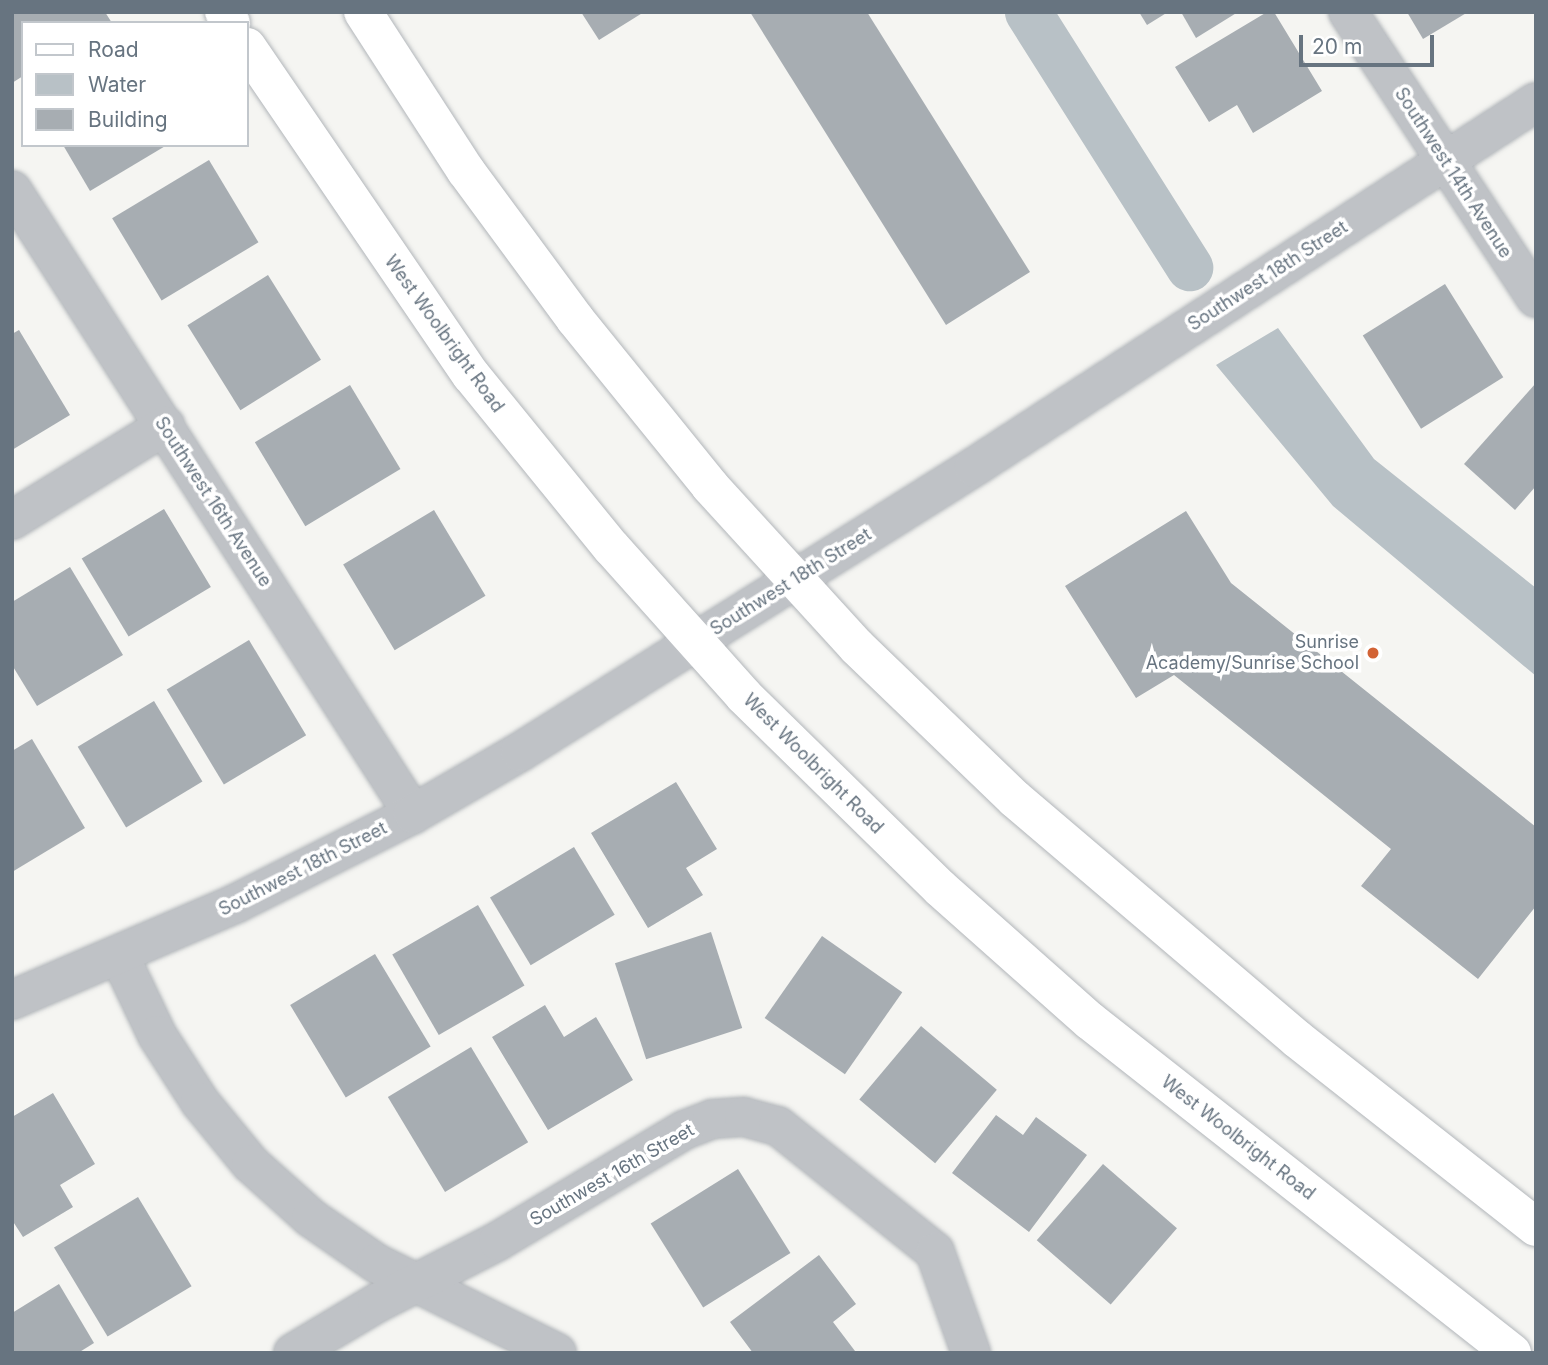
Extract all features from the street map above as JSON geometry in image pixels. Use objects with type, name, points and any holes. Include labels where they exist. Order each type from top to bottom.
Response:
[{"type":"main road","points":[[363,12],[466,171],[544,278],[710,486],[857,648],[1015,799],[1297,1039],[1536,1227]]},
{"type":"main road","name":"West Woolbright Road","points":[[248,48],[471,376],[694,643],[872,822],[1090,1021],[1512,1353]]},
{"type":"street","name":"Southwest 14th Avenue","points":[[1348,12],[1444,162],[1536,298]]},
{"type":"street","name":"Southwest 18th Street","points":[[12,1000],[120,957],[413,814],[794,580],[1536,102]]},
{"type":"street","name":"Southwest 16th Avenue","points":[[12,190],[413,814]]},
{"type":"street","points":[[12,520],[165,426]]},
{"type":"street","points":[[120,957],[157,1035],[200,1102],[251,1164],[310,1218],[414,1283],[557,1353]]},
{"type":"street","name":"Southwest 16th Street","points":[[293,1353],[414,1283],[498,1241],[684,1130],[712,1119],[744,1117],[778,1126],[935,1252],[971,1353]]},
{"type":"water","points":[[1278,328],[1374,459],[1536,588],[1536,676],[1333,506],[1216,365]]},
{"type":"building","points":[[12,12],[105,12],[111,21],[21,21],[21,77],[12,83]]},
{"type":"building","points":[[581,12],[644,12],[599,40]]},
{"type":"building","points":[[750,12],[867,12],[1030,272],[946,325]]},
{"type":"building","points":[[1139,12],[1168,12],[1147,25]]},
{"type":"building","points":[[1181,12],[1238,12],[1196,38]]},
{"type":"building","points":[[1267,12],[1274,12],[1322,91],[1253,133],[1237,105],[1209,122],[1175,67]]},
{"type":"building","points":[[1407,12],[1468,12],[1423,39]]},
{"type":"building","points":[[64,147],[164,147],[90,191]]},
{"type":"building","points":[[209,160],[258,242],[162,300],[112,218]]},
{"type":"building","points":[[268,275],[321,360],[240,410],[187,325]]},
{"type":"building","points":[[1445,284],[1503,377],[1421,429],[1363,335]]},
{"type":"building","points":[[19,330],[70,415],[12,450],[12,334]]},
{"type":"building","points":[[1536,383],[1536,486],[1515,510],[1464,464]]},
{"type":"building","points":[[350,385],[400,469],[305,526],[255,442]]},
{"type":"building","points":[[164,509],[211,587],[129,636],[82,558]]},
{"type":"building","points":[[434,510],[486,596],[395,650],[343,565]]},
{"type":"building","points":[[1186,511],[1231,583],[1536,827],[1536,906],[1478,979],[1361,886],[1391,849],[1174,675],[1136,698],[1065,586]]},
{"type":"building","points":[[70,567],[123,655],[37,706],[12,665],[12,602]]},
{"type":"building","points":[[249,640],[306,735],[224,785],[167,689]]},
{"type":"building","points":[[154,701],[202,782],[126,827],[78,747]]},
{"type":"building","points":[[32,739],[85,828],[12,872],[12,751]]},
{"type":"building","points":[[676,782],[717,849],[686,868],[703,895],[648,928],[591,833]]},
{"type":"building","points":[[574,847],[615,915],[531,965],[490,897]]},
{"type":"building","points":[[478,905],[524,986],[439,1035],[392,954]]},
{"type":"building","points":[[711,932],[742,1028],[646,1059],[615,963]]},
{"type":"building","points":[[822,936],[902,992],[845,1074],[765,1018]]},
{"type":"building","points":[[375,954],[431,1047],[346,1098],[290,1005]]},
{"type":"building","points":[[545,1005],[564,1037],[596,1017],[633,1080],[548,1130],[492,1037]]},
{"type":"building","points":[[921,1026],[997,1090],[935,1163],[859,1100]]},
{"type":"building","points":[[471,1047],[528,1142],[445,1192],[388,1097]]},
{"type":"building","points":[[53,1093],[95,1164],[60,1185],[73,1207],[23,1237],[12,1220],[12,1117]]},
{"type":"building","points":[[996,1115],[1023,1135],[1036,1117],[1087,1155],[1029,1232],[952,1173]]},
{"type":"building","points":[[1103,1164],[1177,1228],[1111,1305],[1037,1240]]},
{"type":"building","points":[[738,1169],[790,1253],[703,1308],[651,1224]]},
{"type":"building","points":[[138,1197],[192,1286],[108,1337],[54,1247]]},
{"type":"building","points":[[819,1255],[856,1304],[833,1322],[855,1351],[753,1353],[730,1322]]},
{"type":"building","points":[[59,1284],[94,1343],[78,1353],[12,1353],[12,1313]]},
{"type":"waterway","points":[[1028,12],[1189,267]]},
{"type":"place","name":"Sunrise Academy/Sunrise School","points":[[1373,653]]}]
